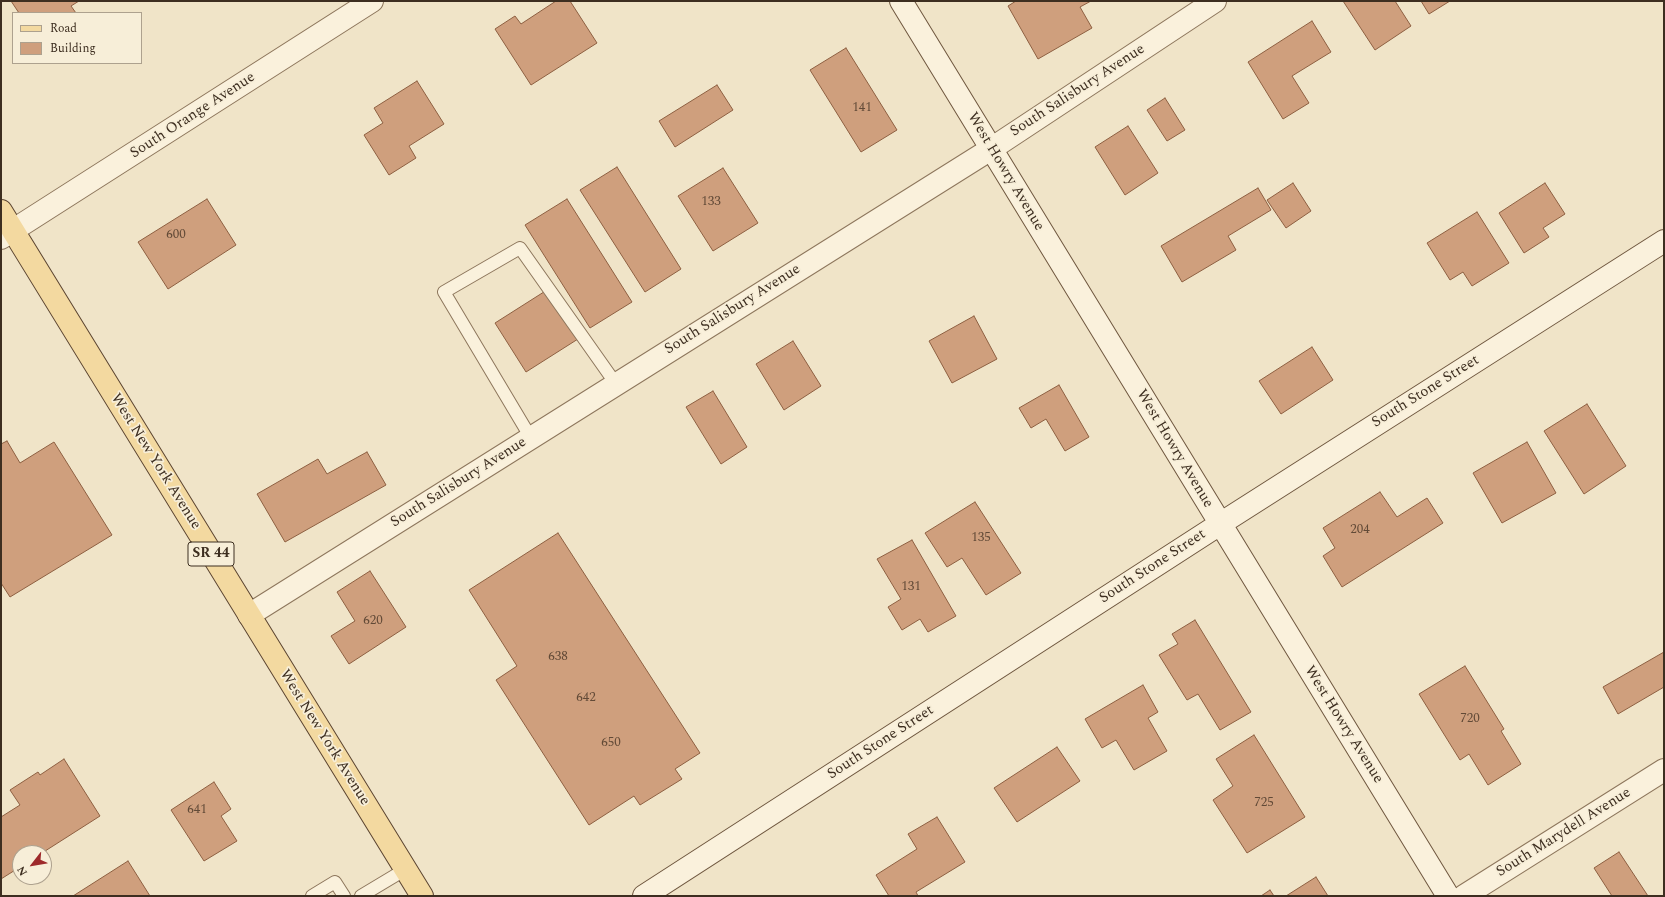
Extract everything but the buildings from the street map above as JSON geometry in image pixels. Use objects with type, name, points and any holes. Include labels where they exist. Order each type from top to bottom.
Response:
[{"type":"main road","name":"West New York Avenue","points":[[1,211],[7,234],[249,615],[422,896]]},
{"type":"street","name":"South Orange Avenue","points":[[7,234],[372,1]]},
{"type":"street","name":"West Howry Avenue","points":[[901,1],[1448,896]]},
{"type":"street","name":"South Salisbury Avenue","points":[[249,615],[991,149],[1215,1]]},
{"type":"street","name":"South Stone Street","points":[[644,896],[1220,524],[1664,241]]},
{"type":"street","name":"South Marydell Avenue","points":[[1464,896],[1664,770]]},
{"type":"lane","points":[[531,438],[444,292],[520,248],[616,384]]},
{"type":"lane","points":[[361,896],[406,869]]},
{"type":"lane","points":[[312,896],[335,882],[344,896]]}]
